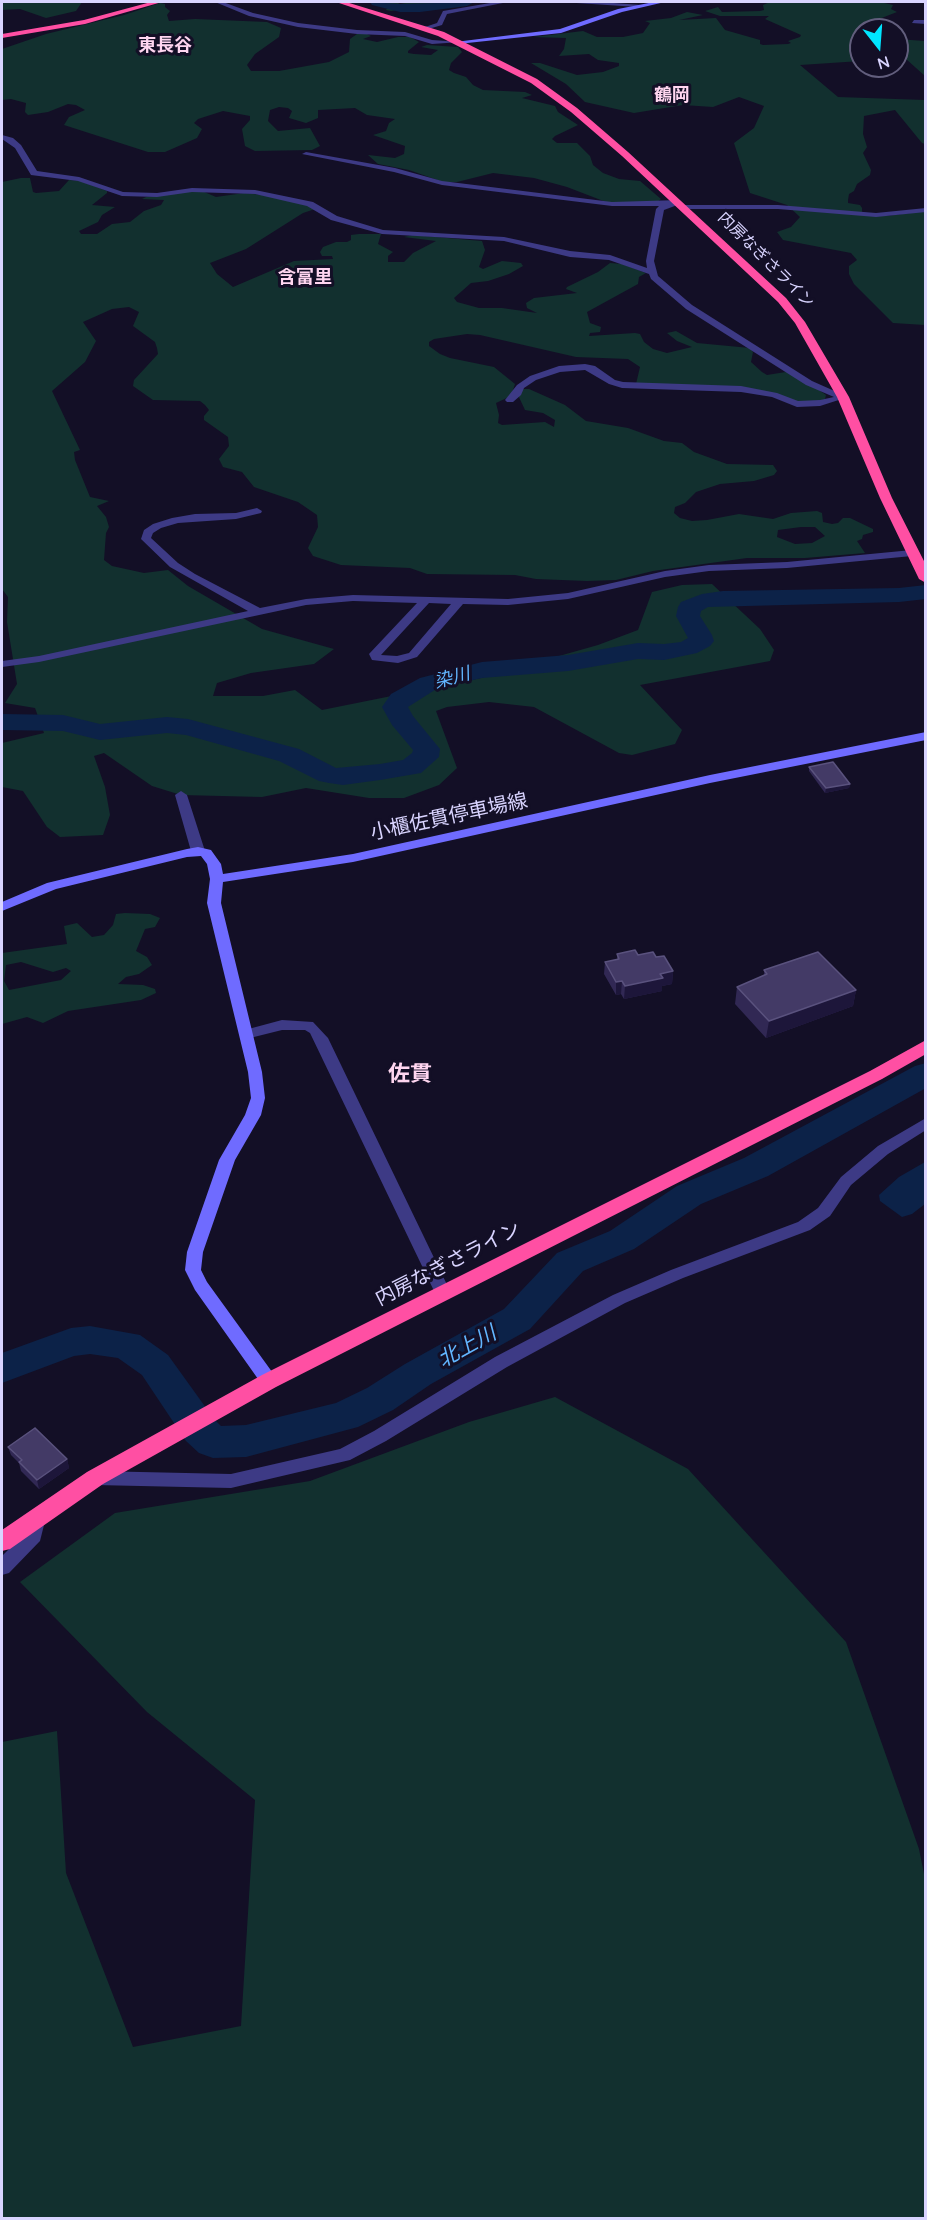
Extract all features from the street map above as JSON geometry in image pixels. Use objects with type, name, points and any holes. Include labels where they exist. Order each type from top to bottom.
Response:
[{"type":"highway","points":[[2,35],[80,20],[147,2]]},
{"type":"highway","points":[[2,35],[85,22],[158,2]]},
{"type":"highway","name":"内房なぎさライン","points":[[340,2],[429,27]]},
{"type":"highway","name":"内房なぎさライン","points":[[354,2],[429,27],[462,41],[534,81],[574,110],[748,267],[800,322],[843,397],[925,578]]},
{"type":"highway","name":"内房なぎさライン","points":[[2,1542],[95,1478],[270,1381],[876,1075],[926,1046]]},
{"type":"street","points":[[218,2],[246,13],[317,27],[405,34],[432,42],[561,31],[638,5]]},
{"type":"street","points":[[429,27],[440,24],[441,16],[445,12],[505,2]]},
{"type":"street","points":[[564,2],[638,5],[662,2]]},
{"type":"street","points":[[239,6],[252,11],[246,13]]},
{"type":"street","points":[[914,22],[926,22]]},
{"type":"street","points":[[2,137],[18,147],[34,173],[79,178],[122,194],[157,195],[192,190],[255,192],[310,204],[334,218],[382,232],[504,239],[570,254],[610,258],[651,272]]},
{"type":"street","points":[[306,154],[395,170],[442,183],[612,204],[778,207],[876,215],[926,210]]},
{"type":"street","points":[[680,205],[660,209],[650,261],[651,272],[658,282],[689,307],[809,383],[843,397]]},
{"type":"street","points":[[510,400],[518,393],[520,387],[533,378],[559,369],[585,367],[592,368],[612,382],[622,385],[741,389],[774,395],[797,404],[820,403],[843,397]]},
{"type":"street","points":[[257,511],[236,516],[176,520],[157,526],[148,532],[146,539],[174,565],[257,611]]},
{"type":"street","points":[[2,664],[39,659],[306,602],[353,598],[424,602],[508,602],[568,596],[665,574],[709,568],[787,565],[912,553]]},
{"type":"street","points":[[424,602],[375,654],[376,658],[398,660],[413,654],[459,602]]},
{"type":"street","name":"小櫃佐貫停車場線","points":[[217,879],[353,858],[710,779],[926,736]]},
{"type":"street","points":[[180,795],[198,851]]},
{"type":"street","points":[[2,907],[52,886],[198,851],[210,857],[214,864],[217,879],[214,903],[255,1072],[258,1098],[253,1115],[227,1160],[195,1252],[193,1270],[201,1286],[270,1381]]},
{"type":"street","points":[[246,1034],[282,1025],[308,1025],[315,1029],[442,1293]]},
{"type":"street","points":[[95,1478],[231,1481],[344,1455],[380,1436],[501,1362],[619,1299],[677,1274],[804,1226],[824,1212],[846,1181],[883,1150],[926,1123]]},
{"type":"street","points":[[2,1567],[34,1536],[37,1517]]},
{"type":"green space","points":[[2,2],[82,2],[76,11],[46,18],[20,9],[2,10]]},
{"type":"green space","points":[[376,2],[400,4],[476,2],[465,5],[447,4],[391,11],[386,10],[389,6]]},
{"type":"green space","points":[[770,2],[880,2],[893,5],[891,9],[897,12],[882,18],[849,18],[849,62],[800,65],[838,97],[925,100],[925,144],[895,110],[864,116],[863,134],[867,147],[863,153],[871,170],[870,175],[857,184],[854,191],[849,194],[848,203],[860,205],[862,214],[887,216],[925,211],[925,325],[893,323],[854,284],[849,274],[849,266],[857,260],[851,253],[783,240],[777,232],[791,227],[800,217],[787,205],[750,193],[734,143],[754,128],[764,106],[739,97],[713,107],[683,105],[634,113],[585,102],[566,84],[531,63],[540,63],[577,75],[603,72],[619,66],[619,63],[598,60],[589,54],[559,56],[564,49],[566,38],[533,37],[583,31],[597,37],[623,37],[643,33],[650,23],[645,21],[671,18],[687,12],[703,15],[679,20],[716,18],[725,30],[760,40],[760,44],[763,45],[788,44],[791,43],[788,41],[800,37],[801,35],[765,19],[769,16],[720,16],[705,11],[718,7],[722,12],[760,11],[764,10],[763,5]]},
{"type":"green space","points":[[160,3],[165,4],[170,11],[167,15],[169,21],[195,19],[267,22],[281,28],[279,37],[255,54],[247,65],[251,71],[279,71],[329,62],[349,52],[350,39],[357,34],[367,34],[371,36],[363,39],[377,42],[410,37],[419,42],[408,51],[414,54],[431,55],[438,50],[421,47],[427,45],[458,47],[462,52],[451,63],[449,70],[466,77],[473,85],[483,90],[525,92],[532,95],[522,98],[555,106],[558,112],[578,125],[552,139],[557,143],[577,143],[590,156],[593,165],[603,173],[619,179],[640,181],[661,199],[657,202],[606,202],[567,187],[534,178],[493,173],[457,182],[443,182],[409,170],[378,164],[368,155],[395,158],[404,154],[405,146],[373,135],[386,131],[389,123],[395,119],[367,115],[355,108],[318,110],[318,118],[306,123],[289,118],[292,111],[288,108],[279,107],[270,110],[268,121],[278,131],[310,128],[320,146],[312,150],[255,151],[245,146],[242,129],[250,120],[250,116],[223,111],[198,119],[194,123],[202,129],[197,138],[165,152],[148,152],[64,125],[69,117],[85,110],[76,105],[68,104],[48,112],[28,115],[25,112],[26,103],[11,99],[2,100],[2,49],[46,34],[124,15]]},
{"type":"green space","points":[[909,40],[925,41],[925,76],[909,62]]},
{"type":"green space","points":[[30,178],[33,192],[36,193],[59,191],[69,180],[81,181],[107,191],[92,205],[115,207],[102,215],[98,222],[79,231],[81,234],[97,234],[112,224],[130,222],[144,211],[161,205],[164,200],[142,199],[146,197],[187,191],[202,191],[216,197],[244,193],[263,195],[308,205],[315,209],[303,213],[246,249],[210,263],[217,274],[233,287],[294,261],[333,259],[332,256],[322,256],[320,252],[323,247],[336,242],[347,242],[351,240],[351,235],[359,234],[381,234],[378,244],[393,252],[388,256],[388,262],[404,262],[413,253],[436,241],[404,237],[413,235],[482,241],[485,250],[479,267],[483,269],[502,261],[521,263],[523,266],[509,274],[488,281],[471,283],[454,298],[457,302],[479,308],[502,308],[537,313],[527,308],[526,303],[534,298],[577,293],[566,289],[610,263],[622,264],[646,273],[639,277],[638,284],[587,312],[590,323],[601,327],[600,332],[590,333],[589,336],[640,334],[644,342],[653,349],[667,353],[692,347],[677,341],[667,333],[676,331],[697,343],[750,348],[753,352],[751,362],[762,372],[767,375],[792,371],[826,395],[825,399],[806,405],[772,394],[636,384],[640,367],[628,359],[576,357],[480,335],[467,334],[434,339],[429,342],[429,346],[450,358],[494,367],[515,384],[511,396],[496,403],[498,423],[502,425],[545,422],[554,427],[555,420],[543,413],[525,410],[518,395],[523,389],[529,389],[565,405],[586,421],[628,428],[664,441],[682,443],[694,452],[727,464],[773,465],[777,471],[774,475],[754,481],[720,484],[696,492],[685,503],[675,507],[674,513],[680,518],[692,521],[707,520],[739,514],[773,519],[791,513],[817,511],[822,513],[823,522],[832,524],[838,523],[843,518],[850,518],[873,529],[873,532],[863,535],[862,539],[857,541],[865,553],[805,558],[747,558],[653,571],[616,580],[587,581],[536,579],[515,575],[427,574],[410,568],[341,565],[313,556],[308,548],[318,527],[317,515],[298,502],[254,487],[242,472],[223,467],[219,459],[229,446],[228,437],[204,420],[209,410],[205,405],[200,401],[153,400],[133,386],[134,380],[158,354],[157,348],[155,342],[133,326],[139,312],[129,307],[112,309],[83,322],[96,341],[85,362],[52,391],[80,450],[74,452],[75,460],[90,497],[109,501],[97,506],[106,517],[109,527],[106,533],[104,560],[112,566],[144,573],[168,570],[188,586],[262,629],[334,649],[314,664],[251,673],[217,683],[213,696],[263,696],[295,690],[322,710],[481,678],[598,645],[638,630],[652,592],[682,585],[712,584],[760,629],[774,650],[770,661],[640,685],[682,730],[675,744],[632,755],[619,753],[534,707],[489,702],[447,707],[436,711],[457,768],[439,785],[404,798],[369,798],[306,788],[262,797],[181,795],[152,786],[104,753],[94,756],[105,787],[110,815],[103,835],[60,837],[47,827],[23,791],[2,787],[2,743],[44,733],[35,708],[5,703],[17,684],[7,622],[8,597],[2,589],[2,182]],"holes":[[[815,527],[825,536],[812,543],[795,544],[777,537],[778,530]]]},
{"type":"green space","points":[[116,914],[150,914],[160,918],[155,927],[145,929],[136,951],[147,957],[152,965],[139,974],[126,977],[118,984],[143,985],[155,989],[156,993],[141,1000],[68,1011],[43,1023],[27,1017],[2,1024],[2,953],[67,944],[64,926],[77,923],[92,937],[104,935],[113,925]],"holes":[[[21,962],[53,972],[66,968],[71,971],[61,980],[9,990],[4,981],[6,965]]]},
{"type":"green space","points":[[555,1397],[688,1469],[846,1642],[919,1849],[925,1879],[925,2218],[2,2218],[2,1742],[57,1731],[66,1873],[133,2047],[241,2026],[255,1800],[147,1712],[20,1582],[115,1513],[310,1481],[469,1422]]},
{"type":"water","points":[[925,1162],[925,1204],[912,1214],[902,1217],[880,1201],[879,1195],[899,1177]]},
{"type":"building","points":[[833,762],[850,784],[826,788],[809,767]]},
{"type":"building","points":[[635,950],[638,955],[653,952],[656,957],[664,956],[673,971],[660,974],[663,978],[625,986],[622,981],[616,982],[605,962],[619,959],[617,954]]},
{"type":"building","points":[[818,952],[856,990],[769,1021],[737,987],[767,974],[764,970]]},
{"type":"building","points":[[35,1428],[67,1459],[37,1480],[19,1462],[22,1460],[8,1447]]},
{"type":"waterway","points":[[377,2],[400,8],[467,2]]},
{"type":"waterway","name":"染川","points":[[2,722],[63,723],[100,732],[167,725],[188,727],[289,755],[329,775],[343,777],[380,772],[411,767],[425,757],[427,749],[401,719],[395,707],[400,700],[429,683],[482,670],[568,663],[638,651],[664,652],[688,648],[701,641],[700,635],[688,616],[690,607],[702,601],[723,598],[899,595],[926,592]]},
{"type":"waterway","name":"北上川","points":[[2,1368],[71,1342],[90,1340],[127,1345],[155,1365],[200,1430],[213,1442],[246,1441],[344,1416],[380,1399],[418,1374],[517,1319],[570,1262],[622,1240],[689,1195],[756,1167],[926,1074]]},
{"type":"district","name":"東長谷","points":[[165,46]]},
{"type":"district","name":"鶴岡","points":[[672,96]]},
{"type":"district","name":"含富里","points":[[305,278]]},
{"type":"district","name":"佐貫","points":[[410,1074]]}]
